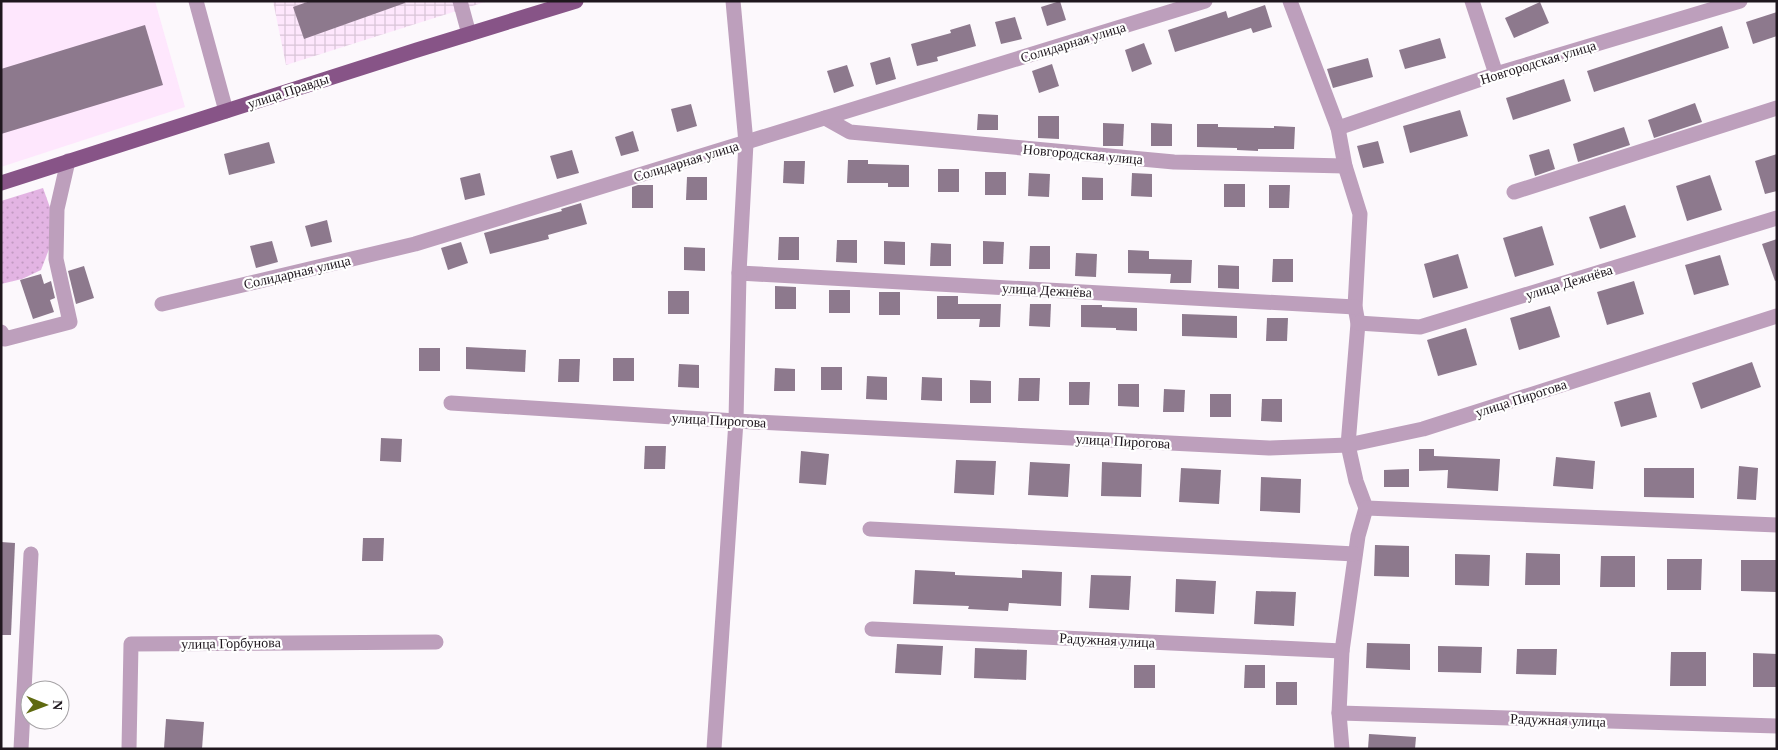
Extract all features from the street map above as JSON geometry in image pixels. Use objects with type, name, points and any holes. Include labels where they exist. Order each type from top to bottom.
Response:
[{"type":"main road","name":"улица Правды","points":[[1,182],[576,1]]},
{"type":"street","points":[[196,1],[226,111]]},
{"type":"street","points":[[460,1],[469,34]]},
{"type":"street","points":[[714,749],[736,421],[739,273],[746,143],[733,1]]},
{"type":"street","name":"Солидарная улица","points":[[162,304],[415,244],[1205,1]]},
{"type":"street","points":[[1290,1],[1338,128],[1345,166],[1360,214],[1355,307],[1358,324],[1348,445],[1356,481],[1366,508],[1358,536],[1342,650],[1339,713],[1342,749]]},
{"type":"street","points":[[1472,1],[1496,74]]},
{"type":"street","name":"Новгородская улица","points":[[1338,128],[1496,74],[1740,1]]},
{"type":"street","points":[[1514,192],[1777,108]]},
{"type":"street","name":"Новгородская улица","points":[[825,118],[850,132],[879,135],[1174,162],[1345,166]]},
{"type":"street","points":[[1,332],[5,339],[70,322],[56,259],[57,209],[68,161]]},
{"type":"street","name":"улица Дежнёва","points":[[1358,324],[1420,327],[1777,218]]},
{"type":"street","name":"улица Дежнёва","points":[[739,273],[1355,307]]},
{"type":"street","name":"улица Пирогова","points":[[451,403],[736,421],[1269,448],[1348,445],[1423,429],[1777,316]]},
{"type":"street","points":[[1366,508],[1777,525]]},
{"type":"street","points":[[870,529],[1355,554]]},
{"type":"street","points":[[21,749],[31,554]]},
{"type":"street","name":"Радужная улица","points":[[872,629],[1342,650]]},
{"type":"street","name":"улица Горбунова","points":[[128,749],[131,644],[436,642]]},
{"type":"street","name":"Радужная улица","points":[[1339,713],[1777,726]]},
{"type":"shaded area","points":[[1,1],[155,1],[185,107],[1,167]]},
{"type":"shaded area","points":[[273,1],[488,1],[286,65]]},
{"type":"shaded area","points":[[43,188],[52,213],[51,244],[41,270],[22,279],[1,284],[1,201]]},
{"type":"building","points":[[310,1],[404,1],[405,3],[304,39],[293,7]]},
{"type":"building","points":[[1060,1],[1066,20],[1047,26],[1041,7]]},
{"type":"building","points":[[1540,2],[1549,23],[1514,38],[1505,18]]},
{"type":"building","points":[[1265,5],[1272,27],[1253,33],[1251,28],[1175,52],[1168,30],[1226,11],[1228,18]]},
{"type":"building","points":[[1777,12],[1777,36],[1753,44],[1746,22]]},
{"type":"building","points":[[1015,17],[1022,39],[1001,44],[995,22]]},
{"type":"building","points":[[970,24],[976,46],[937,57],[938,61],[917,66],[911,44],[951,33],[950,30]]},
{"type":"building","points":[[145,25],[163,85],[1,134],[1,69]]},
{"type":"building","points":[[1722,26],[1729,48],[1594,92],[1587,71]]},
{"type":"building","points":[[1440,38],[1446,58],[1405,69],[1399,50]]},
{"type":"building","points":[[1144,43],[1152,64],[1132,72],[1125,50]]},
{"type":"building","points":[[890,57],[896,79],[876,85],[870,63]]},
{"type":"building","points":[[1368,58],[1373,77],[1333,88],[1327,69]]},
{"type":"building","points":[[1052,64],[1059,86],[1039,93],[1032,71]]},
{"type":"building","points":[[847,65],[854,86],[834,93],[827,71]]},
{"type":"building","points":[[1564,79],[1571,101],[1513,120],[1506,98]]},
{"type":"building","points":[[1695,103],[1702,122],[1654,138],[1648,120]]},
{"type":"building","points":[[691,104],[697,126],[677,132],[671,109]]},
{"type":"building","points":[[1460,110],[1468,136],[1410,153],[1403,126]]},
{"type":"building","points":[[978,114],[998,115],[998,130],[977,130]]},
{"type":"building","points":[[1038,116],[1059,116],[1059,139],[1038,138]]},
{"type":"building","points":[[1103,123],[1124,124],[1123,146],[1103,146]]},
{"type":"building","points":[[1151,123],[1172,124],[1172,146],[1151,146]]},
{"type":"building","points":[[1197,124],[1218,124],[1218,127],[1295,127],[1294,149],[1258,149],[1258,151],[1237,150],[1237,148],[1197,147]]},
{"type":"building","points":[[1624,127],[1630,145],[1578,162],[1573,144]]},
{"type":"building","points":[[633,131],[639,151],[621,156],[615,137]]},
{"type":"building","points":[[1378,141],[1384,163],[1363,168],[1357,146]]},
{"type":"building","points":[[269,142],[275,163],[229,175],[224,154]]},
{"type":"building","points":[[1549,149],[1555,169],[1535,176],[1529,155]]},
{"type":"building","points":[[572,150],[579,173],[557,179],[550,156]]},
{"type":"building","points":[[1777,154],[1777,191],[1765,194],[1755,161]]},
{"type":"building","points":[[848,160],[868,160],[868,164],[909,165],[909,187],[888,187],[888,183],[847,183]]},
{"type":"building","points":[[784,161],[805,161],[804,184],[783,183]]},
{"type":"building","points":[[938,169],[959,169],[959,192],[938,192]]},
{"type":"building","points":[[985,172],[1006,172],[1006,195],[985,195]]},
{"type":"building","points":[[480,173],[485,195],[465,200],[460,178]]},
{"type":"building","points":[[1029,173],[1050,174],[1049,197],[1028,196]]},
{"type":"building","points":[[1132,173],[1152,174],[1152,197],[1131,196]]},
{"type":"building","points":[[1710,175],[1722,210],[1687,221],[1676,186]]},
{"type":"building","points":[[687,177],[707,177],[707,200],[686,200]]},
{"type":"building","points":[[1082,177],[1103,178],[1103,200],[1082,200]]},
{"type":"building","points":[[1224,184],[1245,184],[1245,207],[1224,207]]},
{"type":"building","points":[[653,185],[653,208],[632,208],[632,187]]},
{"type":"building","points":[[1269,185],[1290,185],[1289,208],[1269,208]]},
{"type":"building","points":[[581,203],[587,224],[548,235],[549,239],[490,254],[484,233],[562,211],[561,209]]},
{"type":"building","points":[[1625,205],[1636,237],[1600,249],[1589,217]]},
{"type":"building","points":[[327,220],[332,242],[311,247],[305,226]]},
{"type":"building","points":[[1542,226],[1554,265],[1515,277],[1503,238]]},
{"type":"building","points":[[779,237],[799,237],[799,260],[778,260]]},
{"type":"building","points":[[1777,239],[1777,280],[1775,281],[1762,244]]},
{"type":"building","points":[[837,240],[857,240],[857,263],[836,262]]},
{"type":"building","points":[[272,241],[278,262],[256,268],[250,246]]},
{"type":"building","points":[[884,241],[905,242],[905,265],[884,264]]},
{"type":"building","points":[[983,241],[1004,242],[1003,264],[983,264]]},
{"type":"building","points":[[461,242],[468,263],[448,270],[441,248]]},
{"type":"building","points":[[931,243],[951,244],[951,266],[930,266]]},
{"type":"building","points":[[1030,246],[1050,246],[1050,269],[1029,269]]},
{"type":"building","points":[[684,247],[705,248],[705,271],[684,270]]},
{"type":"building","points":[[1128,250],[1149,251],[1149,259],[1192,260],[1191,283],[1170,283],[1171,274],[1128,273]]},
{"type":"building","points":[[1076,253],[1097,254],[1096,277],[1075,276]]},
{"type":"building","points":[[1458,254],[1468,288],[1433,298],[1424,264]]},
{"type":"building","points":[[1720,255],[1729,285],[1694,295],[1685,265]]},
{"type":"building","points":[[1273,259],[1293,259],[1293,282],[1272,282]]},
{"type":"building","points":[[1218,265],[1239,266],[1239,289],[1218,288]]},
{"type":"building","points":[[84,266],[94,298],[76,304],[68,271]]},
{"type":"building","points":[[41,274],[44,284],[51,281],[55,298],[50,300],[54,312],[33,319],[20,280]]},
{"type":"building","points":[[1634,281],[1644,314],[1607,325],[1597,292]]},
{"type":"building","points":[[775,286],[796,287],[796,309],[775,309]]},
{"type":"building","points":[[829,290],[850,290],[850,313],[829,313]]},
{"type":"building","points":[[668,291],[689,291],[689,314],[668,314]]},
{"type":"building","points":[[879,292],[900,292],[900,315],[879,315]]},
{"type":"building","points":[[937,296],[958,296],[958,304],[1001,304],[1000,327],[979,327],[980,319],[937,319]]},
{"type":"building","points":[[1030,304],[1051,304],[1050,327],[1029,326]]},
{"type":"building","points":[[1081,305],[1137,308],[1137,331],[1081,327]]},
{"type":"building","points":[[1550,306],[1560,337],[1519,350],[1510,318]]},
{"type":"building","points":[[1182,314],[1237,316],[1237,338],[1182,336]]},
{"type":"building","points":[[1267,318],[1288,318],[1287,341],[1266,341]]},
{"type":"building","points":[[1466,328],[1477,365],[1438,376],[1427,340]]},
{"type":"building","points":[[466,347],[526,350],[525,372],[466,369]]},
{"type":"building","points":[[419,348],[440,348],[440,371],[419,371]]},
{"type":"building","points":[[613,358],[634,358],[634,381],[613,381]]},
{"type":"building","points":[[559,359],[580,359],[579,382],[558,382]]},
{"type":"building","points":[[1752,362],[1761,387],[1701,409],[1692,383]]},
{"type":"building","points":[[679,364],[699,365],[699,388],[678,387]]},
{"type":"building","points":[[821,367],[842,367],[842,390],[821,390]]},
{"type":"building","points":[[775,368],[795,369],[795,391],[774,391]]},
{"type":"building","points":[[867,376],[887,377],[887,400],[866,399]]},
{"type":"building","points":[[922,377],[942,378],[942,401],[921,400]]},
{"type":"building","points":[[1019,378],[1040,378],[1039,401],[1018,401]]},
{"type":"building","points":[[970,380],[991,381],[991,403],[970,403]]},
{"type":"building","points":[[1069,382],[1090,382],[1089,405],[1069,405]]},
{"type":"building","points":[[1118,384],[1139,384],[1139,407],[1118,406]]},
{"type":"building","points":[[1164,389],[1185,390],[1184,412],[1163,412]]},
{"type":"building","points":[[1650,392],[1657,417],[1621,427],[1614,402]]},
{"type":"building","points":[[1210,394],[1231,394],[1231,417],[1210,417]]},
{"type":"building","points":[[1262,399],[1282,399],[1282,422],[1261,421]]},
{"type":"building","points":[[381,438],[402,439],[401,462],[380,461]]},
{"type":"building","points":[[645,446],[666,446],[665,469],[644,469]]},
{"type":"building","points":[[1419,449],[1434,449],[1434,456],[1500,459],[1498,491],[1447,488],[1448,470],[1419,471]]},
{"type":"building","points":[[801,451],[829,454],[826,485],[799,483]]},
{"type":"building","points":[[1556,457],[1595,461],[1593,489],[1553,486]]},
{"type":"building","points":[[956,460],[996,461],[994,495],[954,493]]},
{"type":"building","points":[[1030,462],[1070,464],[1068,497],[1028,495]]},
{"type":"building","points":[[1102,462],[1142,464],[1141,497],[1101,496]]},
{"type":"building","points":[[1739,466],[1758,468],[1756,500],[1737,499]]},
{"type":"building","points":[[1181,468],[1221,470],[1219,504],[1179,502]]},
{"type":"building","points":[[1644,468],[1694,468],[1694,498],[1644,497]]},
{"type":"building","points":[[1409,469],[1409,487],[1384,487],[1384,470]]},
{"type":"building","points":[[1261,477],[1301,479],[1300,513],[1260,511]]},
{"type":"building","points":[[363,538],[384,538],[383,561],[362,561]]},
{"type":"building","points":[[1,542],[15,543],[11,635],[1,635]]},
{"type":"building","points":[[1375,545],[1409,546],[1409,577],[1374,576]]},
{"type":"building","points":[[1526,553],[1560,554],[1560,585],[1525,585]]},
{"type":"building","points":[[1455,554],[1490,555],[1489,586],[1455,585]]},
{"type":"building","points":[[1601,556],[1635,556],[1635,587],[1600,587]]},
{"type":"building","points":[[1667,559],[1702,559],[1701,590],[1667,590]]},
{"type":"building","points":[[1741,560],[1776,560],[1776,592],[1741,591]]},
{"type":"building","points":[[915,570],[955,572],[955,575],[1022,578],[1022,570],[1062,572],[1061,606],[1009,603],[1008,611],[968,609],[969,606],[913,604]]},
{"type":"building","points":[[1091,575],[1131,576],[1129,610],[1089,608]]},
{"type":"building","points":[[1176,579],[1216,581],[1214,614],[1175,612]]},
{"type":"building","points":[[1256,591],[1296,592],[1294,626],[1254,624]]},
{"type":"building","points":[[1367,643],[1410,644],[1410,670],[1366,668]]},
{"type":"building","points":[[897,644],[943,646],[941,675],[895,673]]},
{"type":"building","points":[[1438,646],[1482,647],[1481,673],[1438,672]]},
{"type":"building","points":[[975,648],[1027,650],[1026,680],[974,678]]},
{"type":"building","points":[[1517,649],[1557,649],[1556,675],[1516,674]]},
{"type":"building","points":[[1671,652],[1706,652],[1706,686],[1670,686]]},
{"type":"building","points":[[1753,653],[1777,654],[1777,687],[1753,687]]},
{"type":"building","points":[[1134,665],[1155,665],[1155,688],[1134,688]]},
{"type":"building","points":[[1245,665],[1265,665],[1265,688],[1244,688]]},
{"type":"building","points":[[1276,682],[1297,682],[1297,705],[1276,705]]},
{"type":"building","points":[[166,719],[204,722],[202,749],[164,749]]},
{"type":"building","points":[[1369,734],[1416,737],[1415,749],[1368,749]]}]
